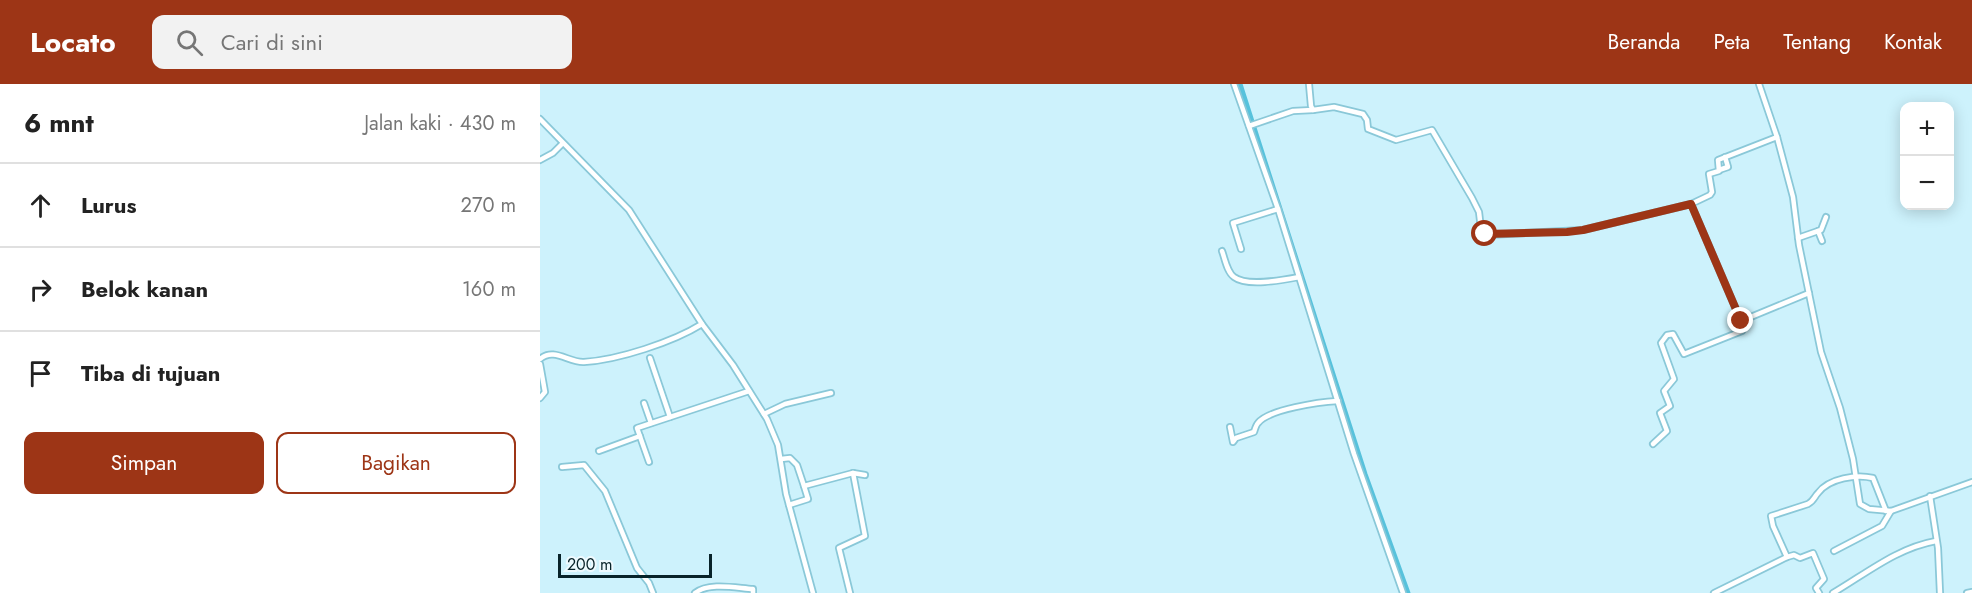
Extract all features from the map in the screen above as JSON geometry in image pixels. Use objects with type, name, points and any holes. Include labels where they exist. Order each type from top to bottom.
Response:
[{"type":"street","points":[[1234,84],[1252,125],[1354,454],[1403,593]]},
{"type":"street","points":[[1309,84],[1313,110]]},
{"type":"street","points":[[1759,84],[1778,137],[1793,197],[1798,238],[1821,352],[1840,408],[1860,504],[1869,509],[1889,511],[1972,482]]},
{"type":"street","points":[[1252,125],[1293,111],[1334,107],[1363,114],[1367,120],[1368,130],[1396,140],[1432,130],[1479,212],[1482,232],[1488,235],[1583,230],[1691,204],[1710,195],[1712,192],[1709,174],[1728,167],[1725,157]]},
{"type":"street","points":[[541,121],[629,210],[702,324],[733,365],[764,414],[776,440],[789,505],[813,593]]},
{"type":"street","points":[[1719,170],[1717,161],[1778,137]]},
{"type":"street","points":[[540,160],[547,158],[562,144]]},
{"type":"street","points":[[1653,444],[1667,431],[1660,413],[1670,406],[1664,391],[1674,379],[1660,343],[1667,335],[1673,334],[1684,354],[1742,331],[1741,321],[1691,204]]},
{"type":"street","points":[[1241,249],[1233,223],[1278,209]]},
{"type":"street","points":[[1798,238],[1823,228],[1826,217]]},
{"type":"street","points":[[1818,231],[1822,242]]},
{"type":"street","points":[[1222,251],[1232,275],[1239,279],[1257,281],[1299,277]]},
{"type":"street","points":[[1741,321],[1809,292]]},
{"type":"street","points":[[540,398],[545,392],[540,362],[552,354],[584,362],[633,352],[688,333],[702,324]]},
{"type":"street","points":[[650,358],[670,417]]},
{"type":"street","points":[[649,462],[637,428],[748,391]]},
{"type":"street","points":[[764,414],[785,404],[831,393]]},
{"type":"street","points":[[1230,427],[1233,442],[1236,438],[1254,432],[1257,423],[1270,414],[1305,404],[1338,401]]},
{"type":"street","points":[[644,403],[651,423]]},
{"type":"street","points":[[598,451],[640,436]]},
{"type":"street","points":[[781,459],[790,458],[797,465],[808,499],[789,505]]},
{"type":"street","points":[[562,467],[582,464],[600,483],[636,568],[649,583],[653,593]]},
{"type":"street","points":[[804,486],[853,473],[865,475]]},
{"type":"street","points":[[850,593],[839,548],[865,536],[853,473]]},
{"type":"street","points":[[1787,557],[1771,516],[1808,504],[1813,501],[1817,493],[1838,479],[1874,478],[1889,511],[1882,526],[1834,550]]},
{"type":"street","points":[[1930,496],[1940,593]]},
{"type":"street","points":[[1833,593],[1900,551],[1936,541]]},
{"type":"street","points":[[1714,593],[1787,557],[1794,555],[1800,558],[1814,554],[1824,579],[1816,588],[1819,593]]},
{"type":"street","points":[[695,593],[717,587],[753,589],[753,593]]},
{"type":"street","points":[[1967,593],[1972,592]]},
{"type":"waterway","points":[[1240,84],[1365,474],[1408,593]]},
{"type":"route","points":[[1485,234],[1583,230],[1658,210],[1691,204],[1741,321]]}]
